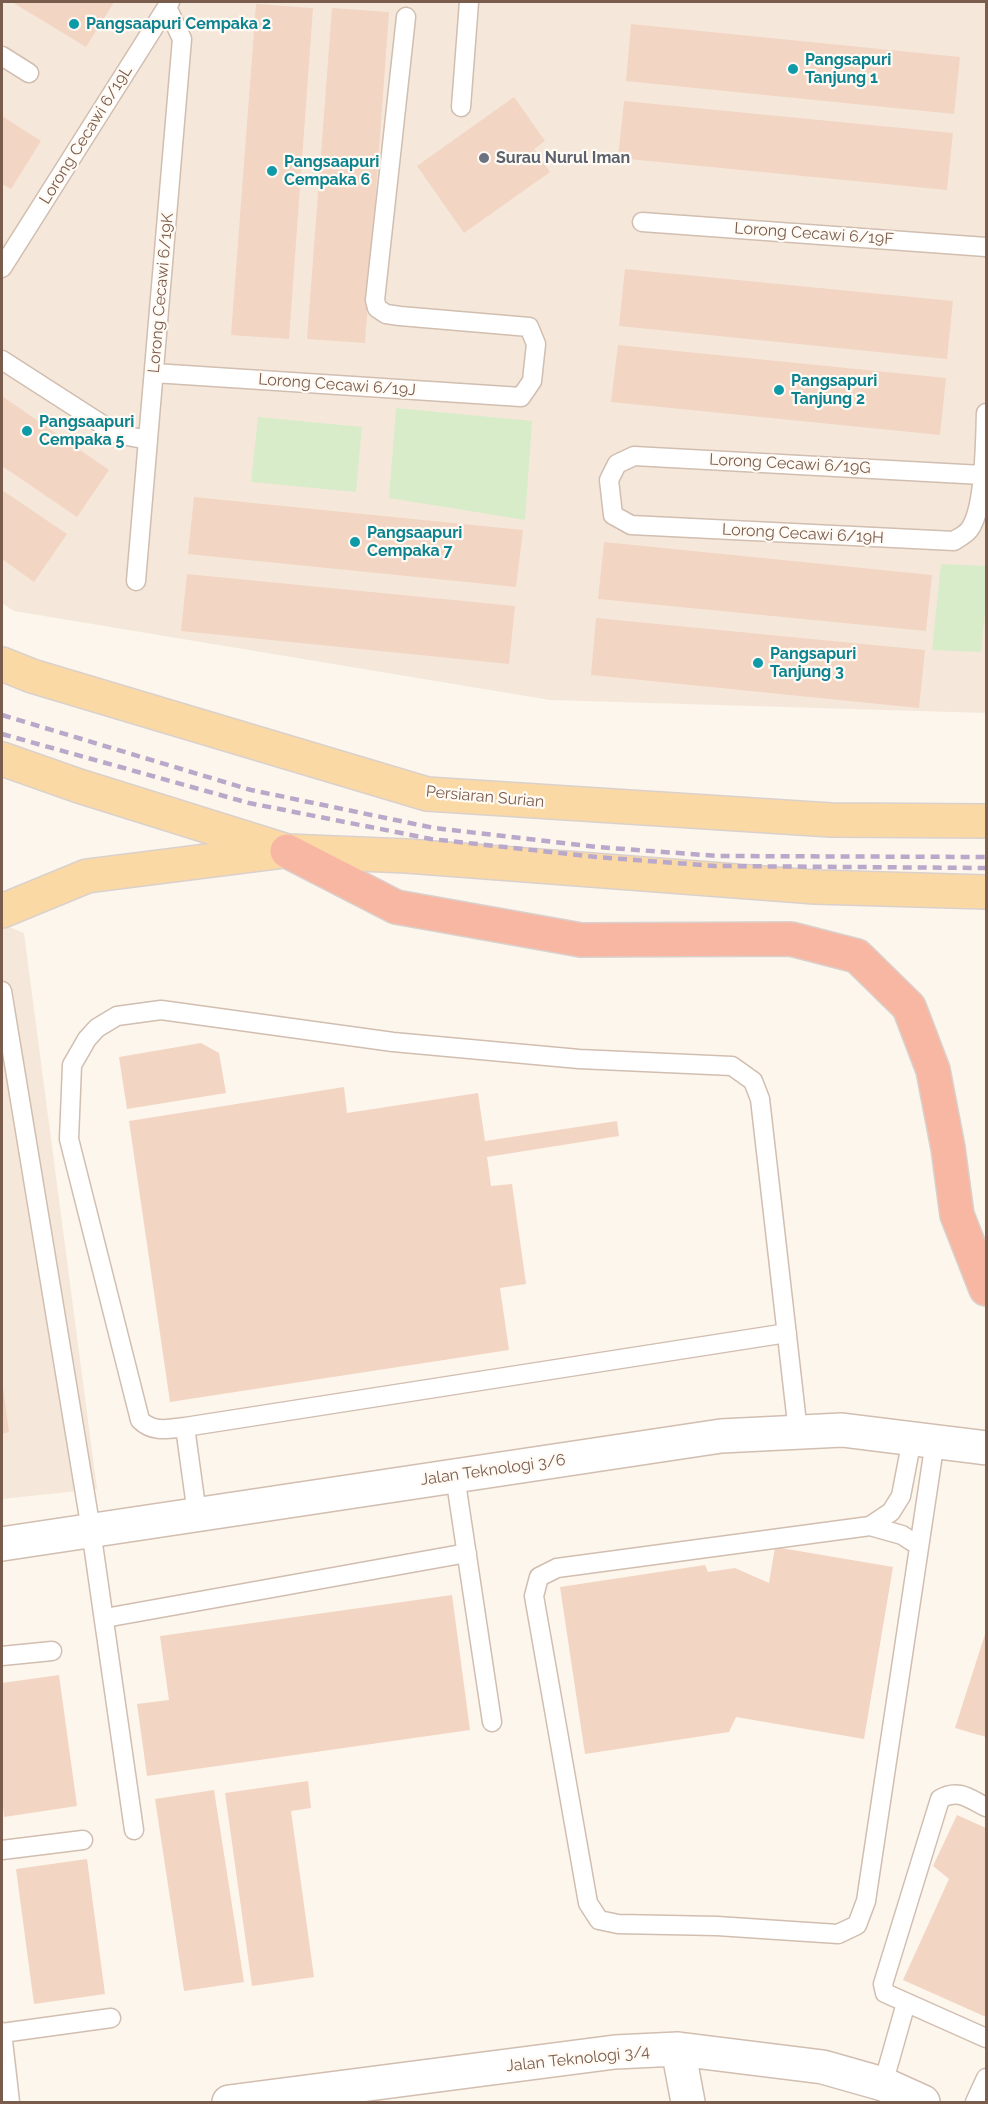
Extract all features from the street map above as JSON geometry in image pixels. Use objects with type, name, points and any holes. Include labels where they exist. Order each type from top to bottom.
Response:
[{"type":"highway","points":[[287,851],[396,907],[581,940],[791,939],[857,956],[909,1006],[933,1070],[948,1148],[957,1215],[987,1289]]},
{"type":"main road","name":"Persiaran Surian","points":[[2,664],[32,676],[427,794],[831,820],[987,821]]},
{"type":"main road","points":[[2,759],[79,786],[287,851]]},
{"type":"main road","points":[[2,910],[87,876],[287,851],[407,856],[814,888],[987,892]]},
{"type":"street","name":"Jalan Teknologi 3/6","points":[[2,1545],[721,1436],[842,1430],[987,1448]]},
{"type":"street","name":"Jalan Teknologi 3/4","points":[[228,2103],[350,2095],[615,2052],[678,2049],[823,2067],[883,2084],[923,2103]]},
{"type":"street","points":[[678,2049],[688,2103]]},
{"type":"lane","points":[[461,107],[469,2]]},
{"type":"lane","name":"Lorong Cecawi 6/19L","points":[[2,268],[169,4]]},
{"type":"lane","name":"Lorong Cecawi 6/19K","points":[[136,582],[182,39],[169,4]]},
{"type":"lane","name":"Lorong Cecawi 6/19J","points":[[154,373],[521,397],[532,381],[536,344],[529,327],[400,316],[386,314],[377,308],[375,300],[406,17]]},
{"type":"lane","points":[[2,56],[29,73]]},
{"type":"lane","name":"Lorong Cecawi 6/19F","points":[[642,222],[987,246]]},
{"type":"lane","points":[[2,360],[117,434],[148,440]]},
{"type":"lane","points":[[982,475],[987,413]]},
{"type":"lane","name":"Lorong Cecawi 6/19G","points":[[609,480],[617,465],[634,456],[982,475]]},
{"type":"lane","name":"Lorong Cecawi 6/19H","points":[[609,480],[612,514],[631,525],[954,542],[969,530],[978,512],[982,475]]},
{"type":"lane","points":[[2,991],[105,1618],[134,1830]]},
{"type":"lane","points":[[787,1333],[185,1428],[156,1430],[146,1427],[140,1420],[69,1139],[72,1065],[97,1028],[117,1016],[161,1010],[393,1042],[579,1059],[732,1066],[753,1081],[760,1099],[787,1333],[798,1432]]},
{"type":"lane","points":[[185,1428],[197,1514]]},
{"type":"lane","points":[[870,1526],[891,1512],[901,1496],[923,1440]]},
{"type":"lane","points":[[919,1546],[902,1535],[870,1526],[557,1568],[539,1577],[534,1596],[588,1903],[599,1920],[618,1924],[717,1926],[838,1934],[857,1925],[866,1901],[919,1546],[923,1440]]},
{"type":"lane","points":[[455,1476],[492,1722]]},
{"type":"lane","points":[[105,1618],[467,1553]]},
{"type":"lane","points":[[2,1656],[52,1651]]},
{"type":"lane","points":[[987,1807],[960,1794],[948,1794],[940,1800],[883,1984],[885,1993],[987,2038]]},
{"type":"lane","points":[[2,1850],[83,1840]]},
{"type":"lane","points":[[883,2084],[906,2003]]},
{"type":"lane","points":[[10,2103],[2,2032],[111,2018]]},
{"type":"lane","points":[[975,2103],[987,2078]]},
{"type":"shaded area","points":[[2,2],[986,2],[986,713],[550,700],[14,611],[2,603]]},
{"type":"shaded area","points":[[2,924],[24,933],[97,1489],[2,1499]]},
{"type":"green space","points":[[396,408],[532,421],[525,520],[389,498]]},
{"type":"green space","points":[[258,417],[362,427],[356,492],[251,482]]},
{"type":"green space","points":[[941,564],[986,566],[986,603],[981,652],[932,650]]},
{"type":"building","name":"Pangsaapuri Cempaka 2","points":[[12,2],[114,2],[86,47]]},
{"type":"building","name":"Pangsaapuri Cempaka 6","points":[[256,4],[313,8],[289,339],[231,335]]},
{"type":"building","name":"Pangsaapuri Cempaka 6","points":[[332,8],[389,12],[365,343],[307,339]]},
{"type":"building","name":"Pangsapuri Tanjung 1","points":[[631,24],[960,57],[954,114],[626,81]]},
{"type":"building","name":"Surau Nurul Iman","points":[[514,97],[545,141],[534,149],[550,172],[464,233],[417,166]]},
{"type":"building","points":[[624,101],[953,133],[947,190],[618,158]]},
{"type":"building","points":[[2,116],[41,141],[11,189],[2,184]]},
{"type":"building","name":"Pangsapuri Tanjung 2","points":[[625,269],[953,301],[947,359],[619,326]]},
{"type":"building","name":"Pangsapuri Tanjung 2","points":[[618,345],[946,378],[940,435],[611,402]]},
{"type":"building","name":"Pangsaapuri Cempaka 5","points":[[2,396],[109,470],[77,517],[2,466]]},
{"type":"building","points":[[2,490],[67,534],[34,582],[2,559]]},
{"type":"building","name":"Pangsaapuri Cempaka 7","points":[[194,497],[523,530],[516,587],[188,554]]},
{"type":"building","name":"Pangsapuri Tanjung 3","points":[[604,542],[932,575],[926,631],[598,599]]},
{"type":"building","points":[[187,574],[515,606],[509,664],[181,631]]},
{"type":"building","name":"Pangsapuri Tanjung 3","points":[[596,618],[925,650],[919,708],[591,675]]},
{"type":"building","points":[[201,1043],[219,1053],[226,1093],[127,1109],[119,1057]]},
{"type":"building","points":[[344,1087],[347,1113],[478,1093],[485,1141],[617,1121],[619,1136],[487,1157],[491,1186],[512,1184],[526,1284],[500,1288],[509,1350],[170,1402],[129,1121]]},
{"type":"building","points":[[2,1379],[9,1432],[2,1434]]},
{"type":"building","points":[[775,1547],[893,1567],[864,1739],[736,1717],[729,1732],[585,1754],[560,1587],[705,1565],[708,1572],[735,1568],[769,1583]]},
{"type":"building","points":[[452,1595],[470,1730],[147,1776],[137,1704],[169,1700],[160,1636]]},
{"type":"building","points":[[986,1631],[986,1737],[955,1728]]},
{"type":"building","points":[[59,1675],[77,1806],[4,1817],[2,1683]]},
{"type":"building","points":[[308,1781],[311,1808],[291,1811],[314,1977],[252,1986],[225,1793]]},
{"type":"building","points":[[214,1790],[244,1982],[184,1991],[155,1799]]},
{"type":"building","points":[[957,1815],[986,1828],[986,2017],[903,1980],[949,1879],[933,1866]]},
{"type":"building","points":[[87,1859],[105,1994],[34,2004],[16,1869]]},
{"type":"railway","points":[[2,715],[251,790],[434,828],[597,847],[718,856],[986,857]]},
{"type":"railway","points":[[2,734],[249,803],[431,839],[596,857],[715,866],[986,868]]},
{"type":"place","name":"Pangsaapuri Cempaka 2","points":[[74,24]]},
{"type":"place","name":"Pangsapuri Tanjung 1","points":[[793,69]]},
{"type":"place","name":"Surau Nurul Iman","points":[[484,158]]},
{"type":"place","name":"Pangsaapuri Cempaka 6","points":[[272,171]]},
{"type":"place","name":"Pangsapuri Tanjung 2","points":[[779,390]]},
{"type":"place","name":"Pangsaapuri Cempaka 5","points":[[27,431]]},
{"type":"place","name":"Pangsaapuri Cempaka 7","points":[[355,542]]},
{"type":"place","name":"Pangsapuri Tanjung 3","points":[[758,663]]}]
